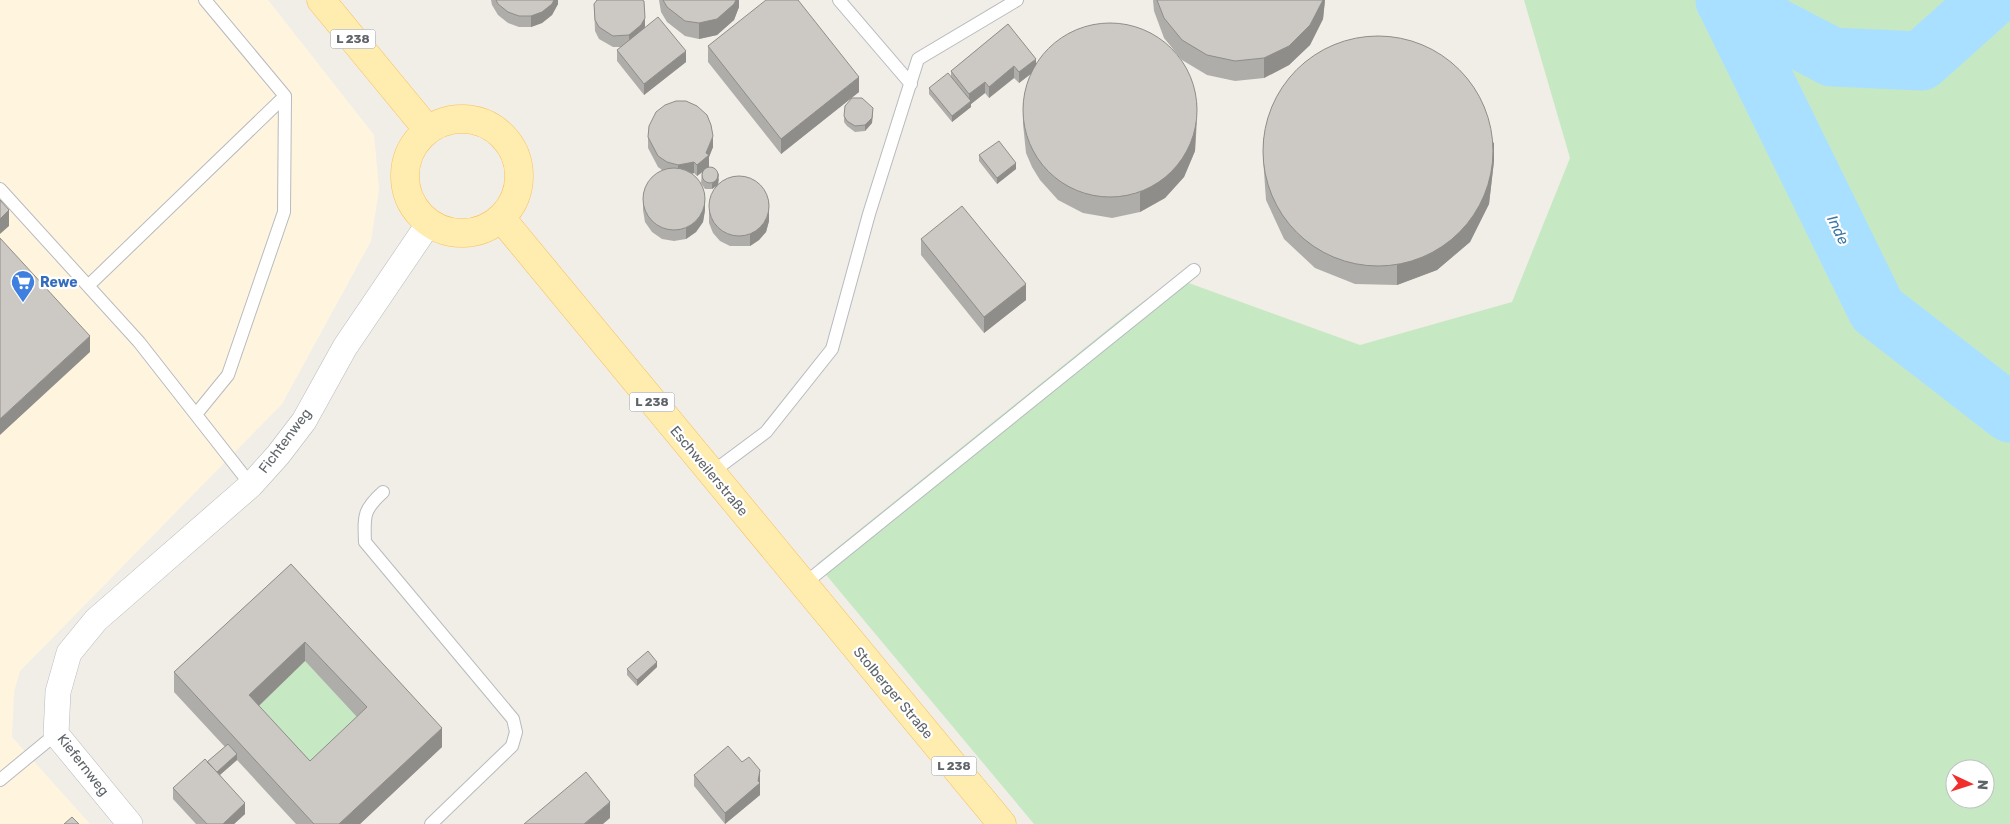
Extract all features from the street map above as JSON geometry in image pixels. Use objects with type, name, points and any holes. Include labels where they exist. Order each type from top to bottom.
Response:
[{"type":"main road","name":"L 238","points":[[321,0],[428,130]]},
{"type":"main road","points":[[453,120],[467,120],[485,124],[500,134],[506,141],[512,149],[518,166],[518,185],[512,203],[501,218],[488,227],[473,232],[457,233],[442,230],[429,223],[418,212],[411,200],[405,174],[409,156],[418,140],[428,130],[453,120]]},
{"type":"main road","name":"Eschweilerstraße","points":[[501,218],[804,584]]},
{"type":"main road","name":"Stolberger Straße","points":[[804,584],[1002,824]]},
{"type":"street","name":"Fichtenweg","points":[[96,620],[195,531],[251,485],[304,421],[345,347],[429,223]]},
{"type":"street","name":"Kiefernweg","points":[[96,620],[69,653],[58,692],[56,734],[130,824]]},
{"type":"lane","points":[[196,413],[228,375],[284,212],[285,96],[205,0]]},
{"type":"lane","points":[[839,0],[911,84]]},
{"type":"lane","points":[[711,473],[766,432],[832,349],[869,214],[918,59],[1017,0]]},
{"type":"lane","points":[[88,286],[285,96]]},
{"type":"lane","points":[[0,190],[139,342],[251,485]]},
{"type":"lane","points":[[804,584],[1194,270]]},
{"type":"lane","points":[[383,492],[369,505],[364,522],[365,542],[513,719],[516,732],[512,746],[431,824]]},
{"type":"lane","points":[[0,780],[56,734]]},
{"type":"shaded area","points":[[0,0],[268,0],[374,135],[379,189],[371,241],[282,404],[20,671],[14,692],[12,737],[90,824],[0,824]]},
{"type":"green space","points":[[1524,0],[2010,0],[2010,824],[1034,824],[817,564],[1128,313],[1175,278],[1360,345],[1512,302],[1570,158]]},
{"type":"green space","points":[[305,661],[367,727],[310,780],[249,715]]},
{"type":"building","points":[[496,0],[554,0],[542,12],[531,16],[519,16],[508,12]]},
{"type":"building","points":[[597,0],[642,0],[644,1],[645,18],[641,25],[629,35],[613,36],[599,27],[595,20],[594,4]]},
{"type":"building","points":[[663,0],[736,0],[717,19],[699,23],[685,21],[667,7]]},
{"type":"building","points":[[766,0],[798,0],[859,77],[781,139],[708,46]]},
{"type":"building","points":[[1157,0],[1323,0],[1310,25],[1289,46],[1264,58],[1235,61],[1207,55],[1182,40],[1164,18]]},
{"type":"building","points":[[658,17],[686,51],[644,84],[617,50]]},
{"type":"building","points":[[1110,23],[1127,25],[1143,30],[1165,43],[1177,55],[1193,85],[1197,110],[1195,127],[1190,143],[1177,165],[1165,177],[1135,193],[1110,197],[1093,195],[1077,190],[1055,177],[1043,165],[1027,135],[1023,110],[1025,93],[1030,77],[1043,55],[1055,43],[1085,27]]},
{"type":"building","points":[[1008,24],[1036,59],[1019,72],[1014,66],[989,87],[985,82],[969,94],[951,71]]},
{"type":"building","points":[[1378,36],[1400,38],[1422,45],[1451,62],[1467,78],[1479,97],[1488,118],[1493,151],[1491,173],[1484,195],[1467,224],[1451,240],[1432,252],[1411,261],[1378,266],[1356,264],[1334,257],[1305,240],[1289,224],[1277,205],[1268,184],[1263,151],[1265,129],[1272,107],[1289,78],[1305,62],[1324,50],[1345,41]]},
{"type":"building","points":[[948,73],[971,101],[952,116],[929,88]]},
{"type":"building","points":[[852,98],[862,98],[873,108],[872,118],[865,125],[855,126],[847,121],[844,116],[845,106]]},
{"type":"building","points":[[676,101],[686,101],[697,106],[707,115],[711,125],[713,136],[706,153],[709,155],[697,165],[694,162],[678,165],[667,162],[658,156],[648,137],[649,126],[656,112],[665,105]]},
{"type":"building","points":[[999,141],[1016,163],[997,178],[979,155]]},
{"type":"building","points":[[707,167],[713,167],[718,172],[716,181],[707,183],[702,178],[702,172]]},
{"type":"building","points":[[674,168],[691,173],[696,177],[700,182],[705,199],[700,216],[696,221],[691,225],[674,230],[657,225],[652,221],[648,216],[643,199],[648,182],[652,177],[657,173]]},
{"type":"building","points":[[739,176],[756,181],[764,189],[769,206],[764,223],[756,231],[739,236],[722,231],[714,223],[709,206],[714,189],[722,181]]},
{"type":"building","points":[[0,200],[9,210],[0,219]]},
{"type":"building","points":[[962,206],[1026,284],[984,317],[921,239]]},
{"type":"building","name":"Rewe","points":[[0,238],[90,336],[0,419]]},
{"type":"building","points":[[291,564],[442,728],[339,824],[314,824],[174,672]],"holes":[[[305,642],[367,707],[310,761],[249,695]]]},
{"type":"building","points":[[648,651],[657,662],[637,680],[627,669]]},
{"type":"building","points":[[228,744],[237,754],[217,772],[207,762]]},
{"type":"building","points":[[728,746],[742,762],[749,757],[760,770],[758,781],[760,783],[725,813],[694,775]]},
{"type":"building","points":[[205,759],[245,803],[223,824],[207,824],[173,788]]},
{"type":"building","points":[[586,772],[610,802],[584,824],[524,824]]},
{"type":"building","points":[[72,817],[79,824],[64,824]]},
{"type":"waterway","name":"Inde","points":[[1725,0],[1877,310],[2010,413]]},
{"type":"waterway","points":[[1725,1],[1832,57],[1921,61],[1989,0]]},
{"type":"place","name":"Rewe","points":[[23,303]]}]
